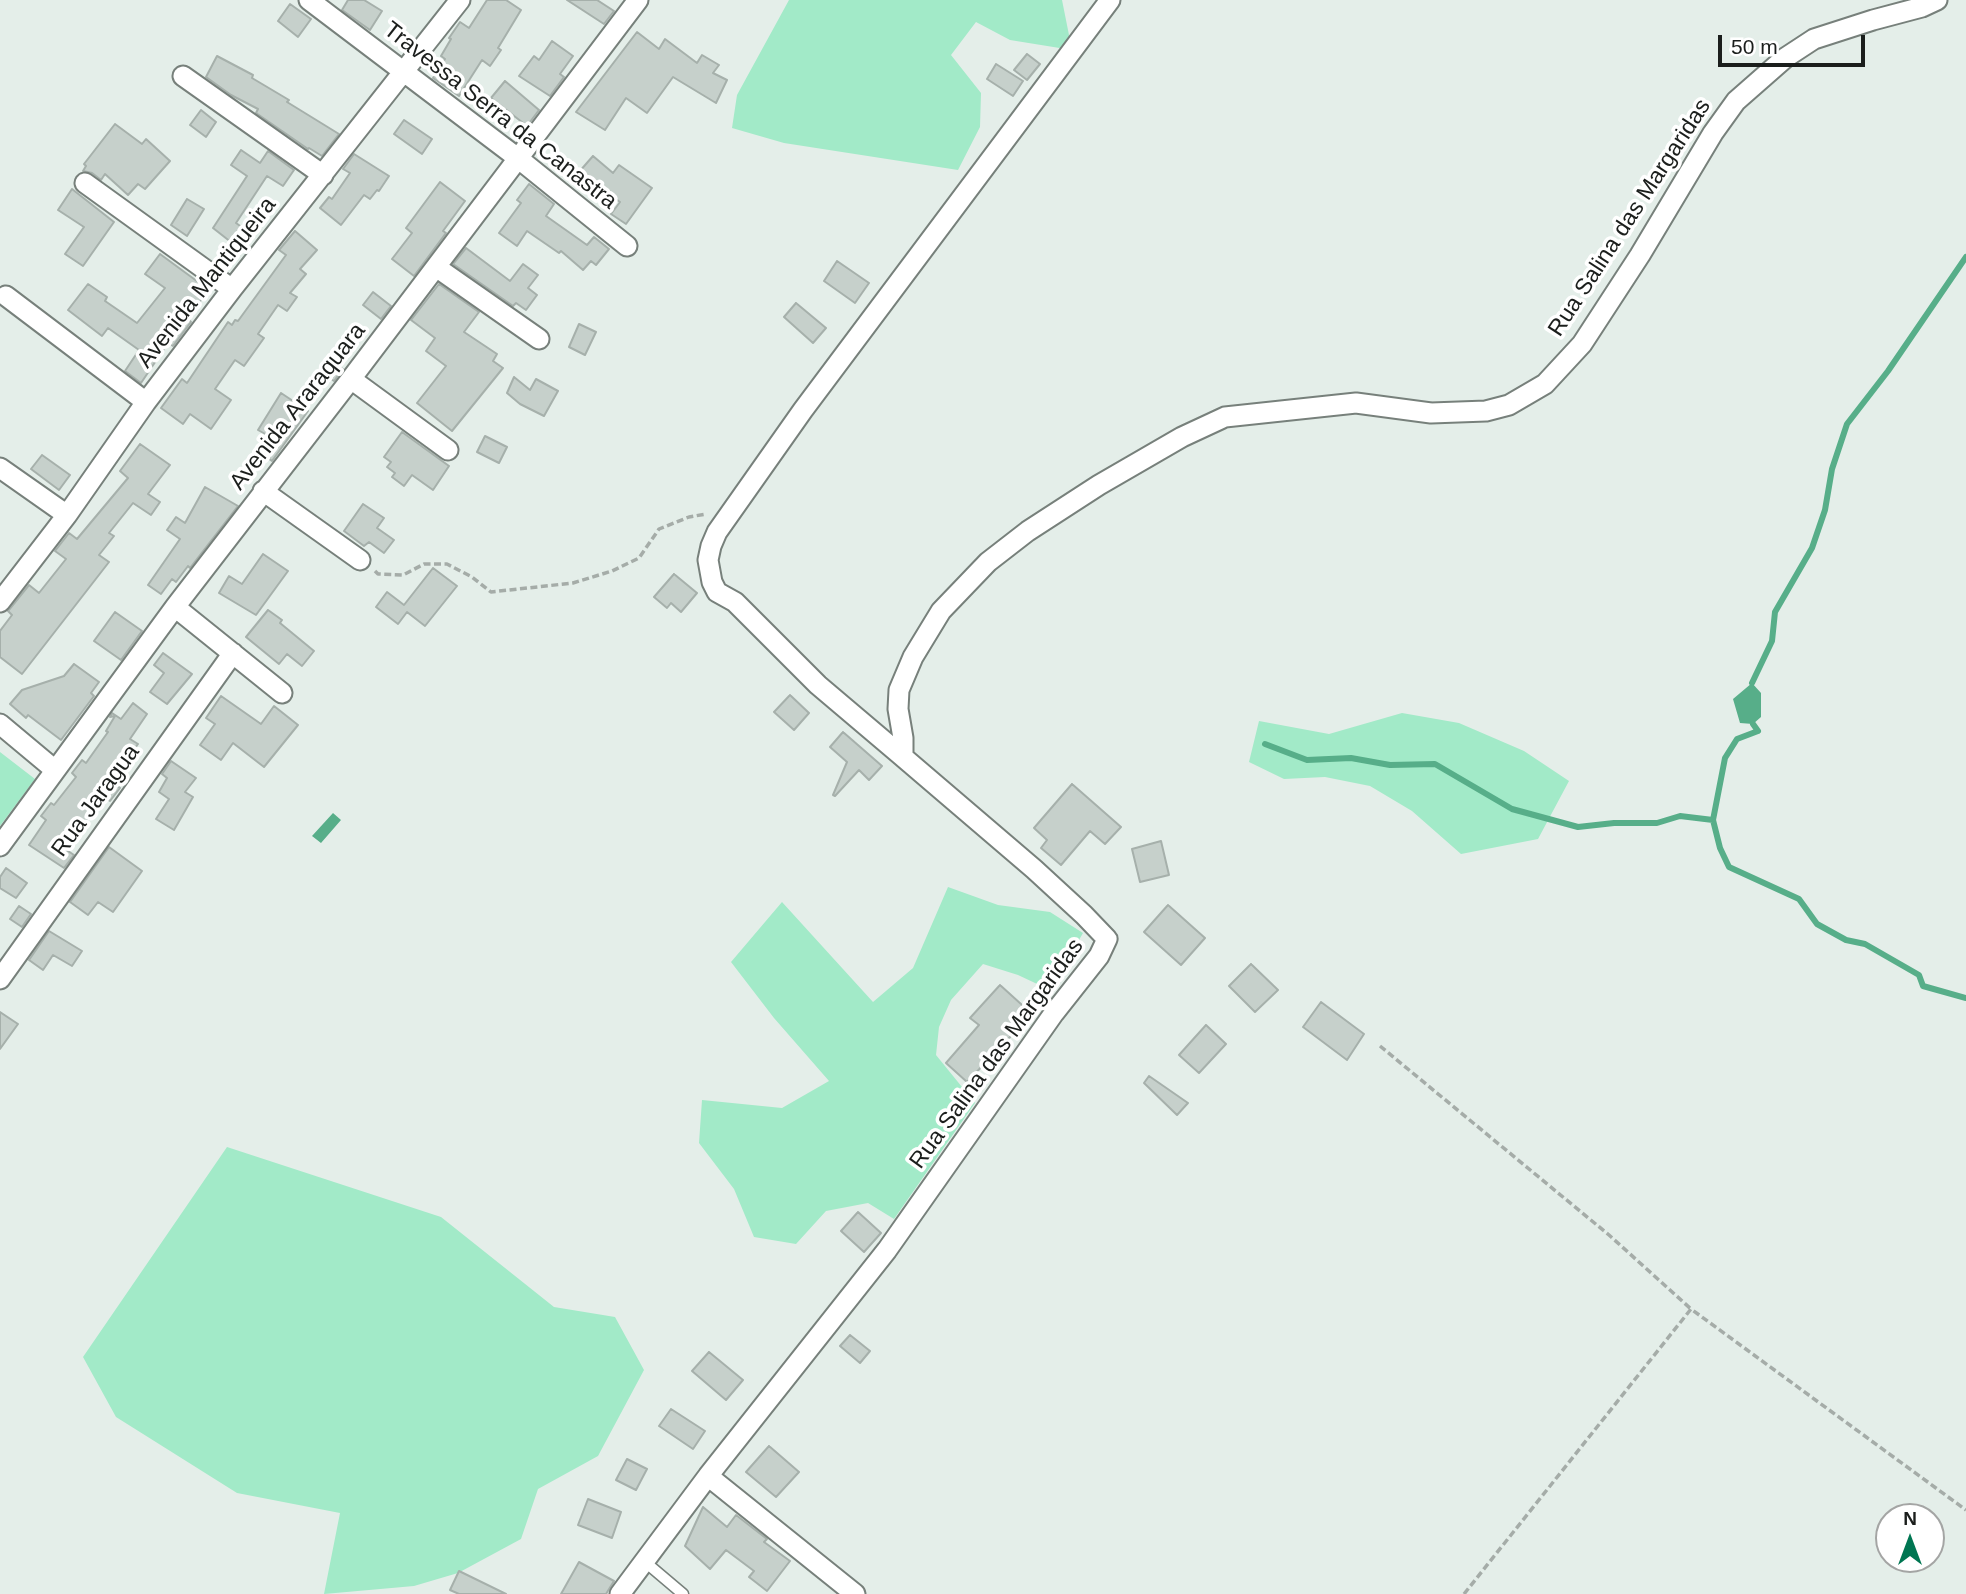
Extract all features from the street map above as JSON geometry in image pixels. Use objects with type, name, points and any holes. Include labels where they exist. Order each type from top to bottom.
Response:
[{"type":"street","name":"Travessa Serra da Canastra","points":[[309,0],[519,159],[627,246]]},
{"type":"street","name":"Avenida Mantiqueira","points":[[0,602],[232,289],[460,0]]},
{"type":"street","name":"Avenida Araraquara","points":[[0,846],[175,607],[638,0]]},
{"type":"street","points":[[903,757],[818,685],[735,602],[717,592],[712,582],[708,560],[717,532],[803,410],[1110,0]]},
{"type":"street","name":"Rua Salina das Margaridas","points":[[620,1594],[708,1476],[887,1250],[1054,1013],[1098,956],[1107,939],[1034,869],[903,757],[898,709],[899,690],[913,657],[941,611],[988,562],[1028,531],[1099,485],[1182,437],[1225,417],[1356,403],[1430,413],[1486,411],[1509,405],[1545,384],[1582,344],[1640,255],[1713,133],[1736,101],[1774,66],[1814,39],[1922,7],[1937,0]]},
{"type":"street","points":[[183,76],[323,175]]},
{"type":"street","points":[[85,183],[232,289]]},
{"type":"street","points":[[436,267],[539,339]]},
{"type":"street","points":[[6,296],[146,402]]},
{"type":"street","points":[[351,379],[449,450]]},
{"type":"street","points":[[0,468],[67,515]]},
{"type":"street","points":[[264,491],[360,560]]},
{"type":"street","points":[[175,607],[282,692]]},
{"type":"street","name":"Rua Jaragua","points":[[0,979],[233,653]]},
{"type":"street","points":[[0,724],[55,770]]},
{"type":"street","points":[[708,1476],[855,1594]]},
{"type":"lane","points":[[644,1561],[683,1594]]},
{"type":"path","points":[[360,560],[378,574],[403,575],[424,564],[447,564],[472,577],[491,592],[573,583],[612,571],[639,558],[659,529],[689,517],[733,509]]},
{"type":"path","points":[[1380,1046],[1609,1235],[1691,1309],[1966,1510]]},
{"type":"path","points":[[1464,1594],[1691,1309]]},
{"type":"shaded area","points":[[789,0],[1062,0],[1072,50],[1010,40],[976,22],[951,55],[981,93],[980,127],[958,170],[784,143],[732,128],[737,95]]},
{"type":"shaded area","points":[[1752,683],[1761,693],[1761,717],[1753,724],[1740,723],[1733,699]]},
{"type":"shaded area","points":[[1402,713],[1459,723],[1524,751],[1569,781],[1538,839],[1461,854],[1412,811],[1370,786],[1325,777],[1284,779],[1249,762],[1259,721],[1329,734]]},
{"type":"shaded area","points":[[0,752],[35,779],[0,826]]},
{"type":"shaded area","points":[[333,813],[341,820],[321,843],[312,836]]},
{"type":"shaded area","points":[[948,887],[998,905],[1050,912],[1083,933],[1050,990],[1018,975],[983,964],[951,1000],[939,1027],[936,1055],[975,1103],[894,1219],[868,1203],[826,1211],[796,1244],[754,1237],[734,1189],[699,1143],[702,1100],[782,1108],[829,1081],[774,1018],[731,962],[782,902],[873,1002],[913,968]]},
{"type":"shaded area","points":[[227,1147],[441,1217],[554,1307],[615,1317],[644,1370],[598,1456],[538,1489],[521,1539],[458,1573],[414,1586],[324,1594],[340,1513],[237,1493],[116,1417],[83,1357]]},
{"type":"building","points":[[348,0],[364,0],[382,11],[370,30],[342,10]]},
{"type":"building","points":[[487,0],[506,0],[521,10],[490,66],[482,60],[459,96],[433,78],[445,59],[441,56],[451,39],[449,38],[460,22],[469,28]]},
{"type":"building","points":[[567,0],[597,0],[614,11],[604,24]]},
{"type":"building","points":[[290,4],[311,19],[298,37],[278,21]]},
{"type":"building","points":[[637,32],[659,49],[665,39],[697,63],[702,55],[719,65],[713,73],[727,80],[716,103],[673,77],[647,113],[626,98],[605,130],[576,112]]},
{"type":"building","points":[[552,41],[573,56],[560,74],[564,77],[550,96],[519,76],[534,56],[539,60]]},
{"type":"building","points":[[1027,54],[1040,64],[1027,80],[1014,70]]},
{"type":"building","points":[[217,56],[253,75],[252,78],[339,134],[322,156],[256,113],[258,109],[231,95],[206,77]]},
{"type":"building","points":[[996,64],[1023,81],[1013,96],[987,79]]},
{"type":"building","points":[[505,81],[539,110],[527,126],[491,98]]},
{"type":"building","points":[[201,110],[216,122],[206,137],[190,125]]},
{"type":"building","points":[[404,120],[432,139],[422,154],[394,134]]},
{"type":"building","points":[[115,124],[142,144],[146,139],[170,161],[145,189],[138,184],[128,195],[105,174],[101,180],[92,173],[83,171],[86,166],[84,164]]},
{"type":"building","points":[[241,150],[260,163],[268,151],[294,170],[283,186],[267,176],[236,223],[253,235],[241,250],[213,228],[247,176],[231,165]]},
{"type":"building","points":[[354,154],[389,176],[370,199],[364,195],[341,225],[320,208],[329,197],[332,199],[350,173],[343,169]]},
{"type":"building","points":[[593,156],[613,173],[619,165],[652,188],[626,224],[611,214],[620,202],[592,182],[585,190],[572,180]]},
{"type":"building","points":[[440,182],[465,201],[443,231],[446,233],[414,276],[392,259],[412,233],[406,228]]},
{"type":"building","points":[[529,184],[554,204],[546,216],[587,245],[594,237],[609,249],[596,265],[591,261],[583,270],[561,251],[559,253],[527,231],[517,246],[499,233],[521,203],[517,200]]},
{"type":"building","points":[[72,189],[114,222],[83,266],[65,254],[84,227],[58,210]]},
{"type":"building","points":[[187,199],[204,209],[187,236],[171,225]]},
{"type":"building","points":[[295,231],[317,250],[300,269],[306,274],[290,293],[297,297],[287,311],[278,305],[258,334],[264,338],[244,366],[235,360],[215,389],[231,400],[211,429],[190,414],[183,424],[161,408],[182,379],[187,383],[228,322],[232,325],[235,320],[238,321],[286,255],[279,250]]},
{"type":"building","points":[[466,248],[510,281],[523,264],[538,275],[528,288],[537,295],[526,310],[516,303],[513,306],[453,264]]},
{"type":"building","points":[[160,254],[209,290],[187,318],[191,322],[173,346],[168,343],[141,383],[125,371],[139,350],[108,328],[102,336],[68,310],[88,284],[107,297],[105,301],[137,323],[165,288],[145,274]]},
{"type":"building","points":[[837,261],[869,283],[855,303],[824,281]]},
{"type":"building","points":[[439,284],[479,312],[464,332],[497,354],[493,361],[503,368],[452,431],[417,403],[446,366],[426,351],[435,338],[411,320]]},
{"type":"building","points":[[373,292],[391,306],[381,319],[363,305]]},
{"type":"building","points":[[796,303],[826,328],[813,343],[784,317]]},
{"type":"building","points":[[579,324],[596,332],[585,355],[569,347]]},
{"type":"building","points":[[330,360],[343,369],[334,381],[322,373]]},
{"type":"building","points":[[514,377],[530,390],[536,379],[558,391],[544,416],[520,404],[507,393]]},
{"type":"building","points":[[281,393],[308,411],[272,461],[257,450],[267,435],[258,430]]},
{"type":"building","points":[[402,432],[449,466],[433,490],[412,475],[404,486],[392,477],[395,473],[387,467],[391,462],[384,457]]},
{"type":"building","points":[[485,436],[507,447],[499,463],[477,452]]},
{"type":"building","points":[[140,444],[170,465],[148,494],[160,502],[151,515],[133,503],[109,533],[114,536],[99,555],[109,562],[22,674],[0,657],[0,631],[12,615],[8,611],[29,585],[39,593],[66,559],[55,551],[69,533],[77,539],[128,478],[120,471]]},
{"type":"building","points":[[42,455],[70,475],[59,490],[31,469]]},
{"type":"building","points":[[205,487],[238,506],[190,568],[188,566],[176,582],[172,579],[161,594],[148,585],[180,539],[167,530],[176,517],[185,523]]},
{"type":"building","points":[[363,504],[384,518],[377,528],[394,540],[384,553],[369,542],[364,546],[344,531]]},
{"type":"building","points":[[263,554],[288,571],[256,615],[219,593],[229,576],[242,584]]},
{"type":"building","points":[[433,568],[457,586],[425,626],[407,612],[398,624],[376,607],[387,592],[404,605]]},
{"type":"building","points":[[674,574],[697,593],[681,612],[671,603],[667,608],[654,597]]},
{"type":"building","points":[[268,610],[314,651],[302,666],[287,654],[279,664],[246,637]]},
{"type":"building","points":[[115,612],[142,631],[121,660],[94,641]]},
{"type":"building","points":[[163,653],[192,674],[167,704],[150,692],[164,673],[154,665]]},
{"type":"building","points":[[74,664],[99,682],[91,693],[94,696],[61,740],[28,715],[26,718],[10,704],[22,690],[64,676]]},
{"type":"building","points":[[790,695],[809,713],[794,730],[774,712]]},
{"type":"building","points":[[221,696],[261,724],[274,706],[298,725],[264,767],[233,743],[221,760],[200,745],[215,724],[206,718]]},
{"type":"building","points":[[133,703],[147,714],[130,739],[138,744],[111,781],[120,788],[110,801],[104,797],[83,824],[76,819],[56,843],[74,855],[64,868],[29,845],[46,820],[41,816],[51,803],[54,805],[76,777],[72,773],[82,760],[86,763],[108,732],[106,731],[115,716],[110,717],[112,713],[121,719]]},
{"type":"building","points":[[843,732],[882,766],[869,780],[859,770],[835,796],[833,795],[847,762],[830,747]]},
{"type":"building","points":[[171,761],[196,778],[185,792],[193,797],[174,830],[156,819],[169,799],[159,792],[167,778],[162,774]]},
{"type":"building","points":[[1072,784],[1121,827],[1105,844],[1090,831],[1061,865],[1041,848],[1047,840],[1034,828]]},
{"type":"building","points":[[1161,841],[1169,875],[1140,882],[1132,849]]},
{"type":"building","points":[[109,847],[142,871],[113,912],[98,902],[88,915],[70,902]]},
{"type":"building","points":[[6,868],[27,883],[16,898],[0,888],[0,877]]},
{"type":"building","points":[[1168,905],[1205,938],[1181,965],[1144,932]]},
{"type":"building","points":[[19,906],[31,914],[22,927],[10,919]]},
{"type":"building","points":[[49,931],[82,951],[72,966],[53,955],[43,970],[29,960]]},
{"type":"building","points":[[1251,964],[1278,990],[1255,1012],[1229,986]]},
{"type":"building","points":[[1000,985],[1032,1014],[967,1082],[946,1063],[979,1025],[970,1018]]},
{"type":"building","points":[[1321,1002],[1364,1034],[1347,1060],[1303,1027]]},
{"type":"building","points":[[0,1012],[18,1024],[0,1049]]},
{"type":"building","points":[[1206,1025],[1226,1044],[1199,1073],[1179,1055]]},
{"type":"building","points":[[1149,1076],[1188,1103],[1177,1115],[1144,1083]]},
{"type":"building","points":[[858,1212],[881,1233],[864,1252],[841,1231]]},
{"type":"building","points":[[850,1335],[870,1351],[860,1363],[840,1346]]},
{"type":"building","points":[[709,1352],[743,1380],[726,1400],[692,1371]]},
{"type":"building","points":[[671,1409],[705,1431],[693,1449],[659,1426]]},
{"type":"building","points":[[769,1446],[799,1472],[776,1497],[746,1472]]},
{"type":"building","points":[[627,1459],[647,1469],[636,1490],[616,1480]]},
{"type":"building","points":[[588,1499],[621,1512],[612,1538],[578,1525]]},
{"type":"building","points":[[703,1507],[727,1527],[736,1515],[767,1539],[764,1542],[790,1561],[767,1591],[749,1577],[754,1571],[726,1550],[710,1569],[685,1546]]},
{"type":"building","points":[[579,1562],[614,1581],[606,1594],[561,1594]]},
{"type":"building","points":[[459,1571],[506,1594],[459,1594],[450,1590]]},
{"type":"waterway","points":[[1752,683],[1772,641],[1775,612],[1812,548],[1825,510],[1832,469],[1847,424],[1888,371],[1966,257]]},
{"type":"waterway","points":[[1753,724],[1758,731],[1737,739],[1725,758],[1713,820],[1720,848],[1729,867],[1799,899],[1817,924],[1846,940],[1865,944],[1919,975],[1923,986],[1966,998]]},
{"type":"waterway","points":[[1265,744],[1307,760],[1351,758],[1390,765],[1435,764],[1512,809],[1578,827],[1614,823],[1657,823],[1680,816],[1713,820]]}]
